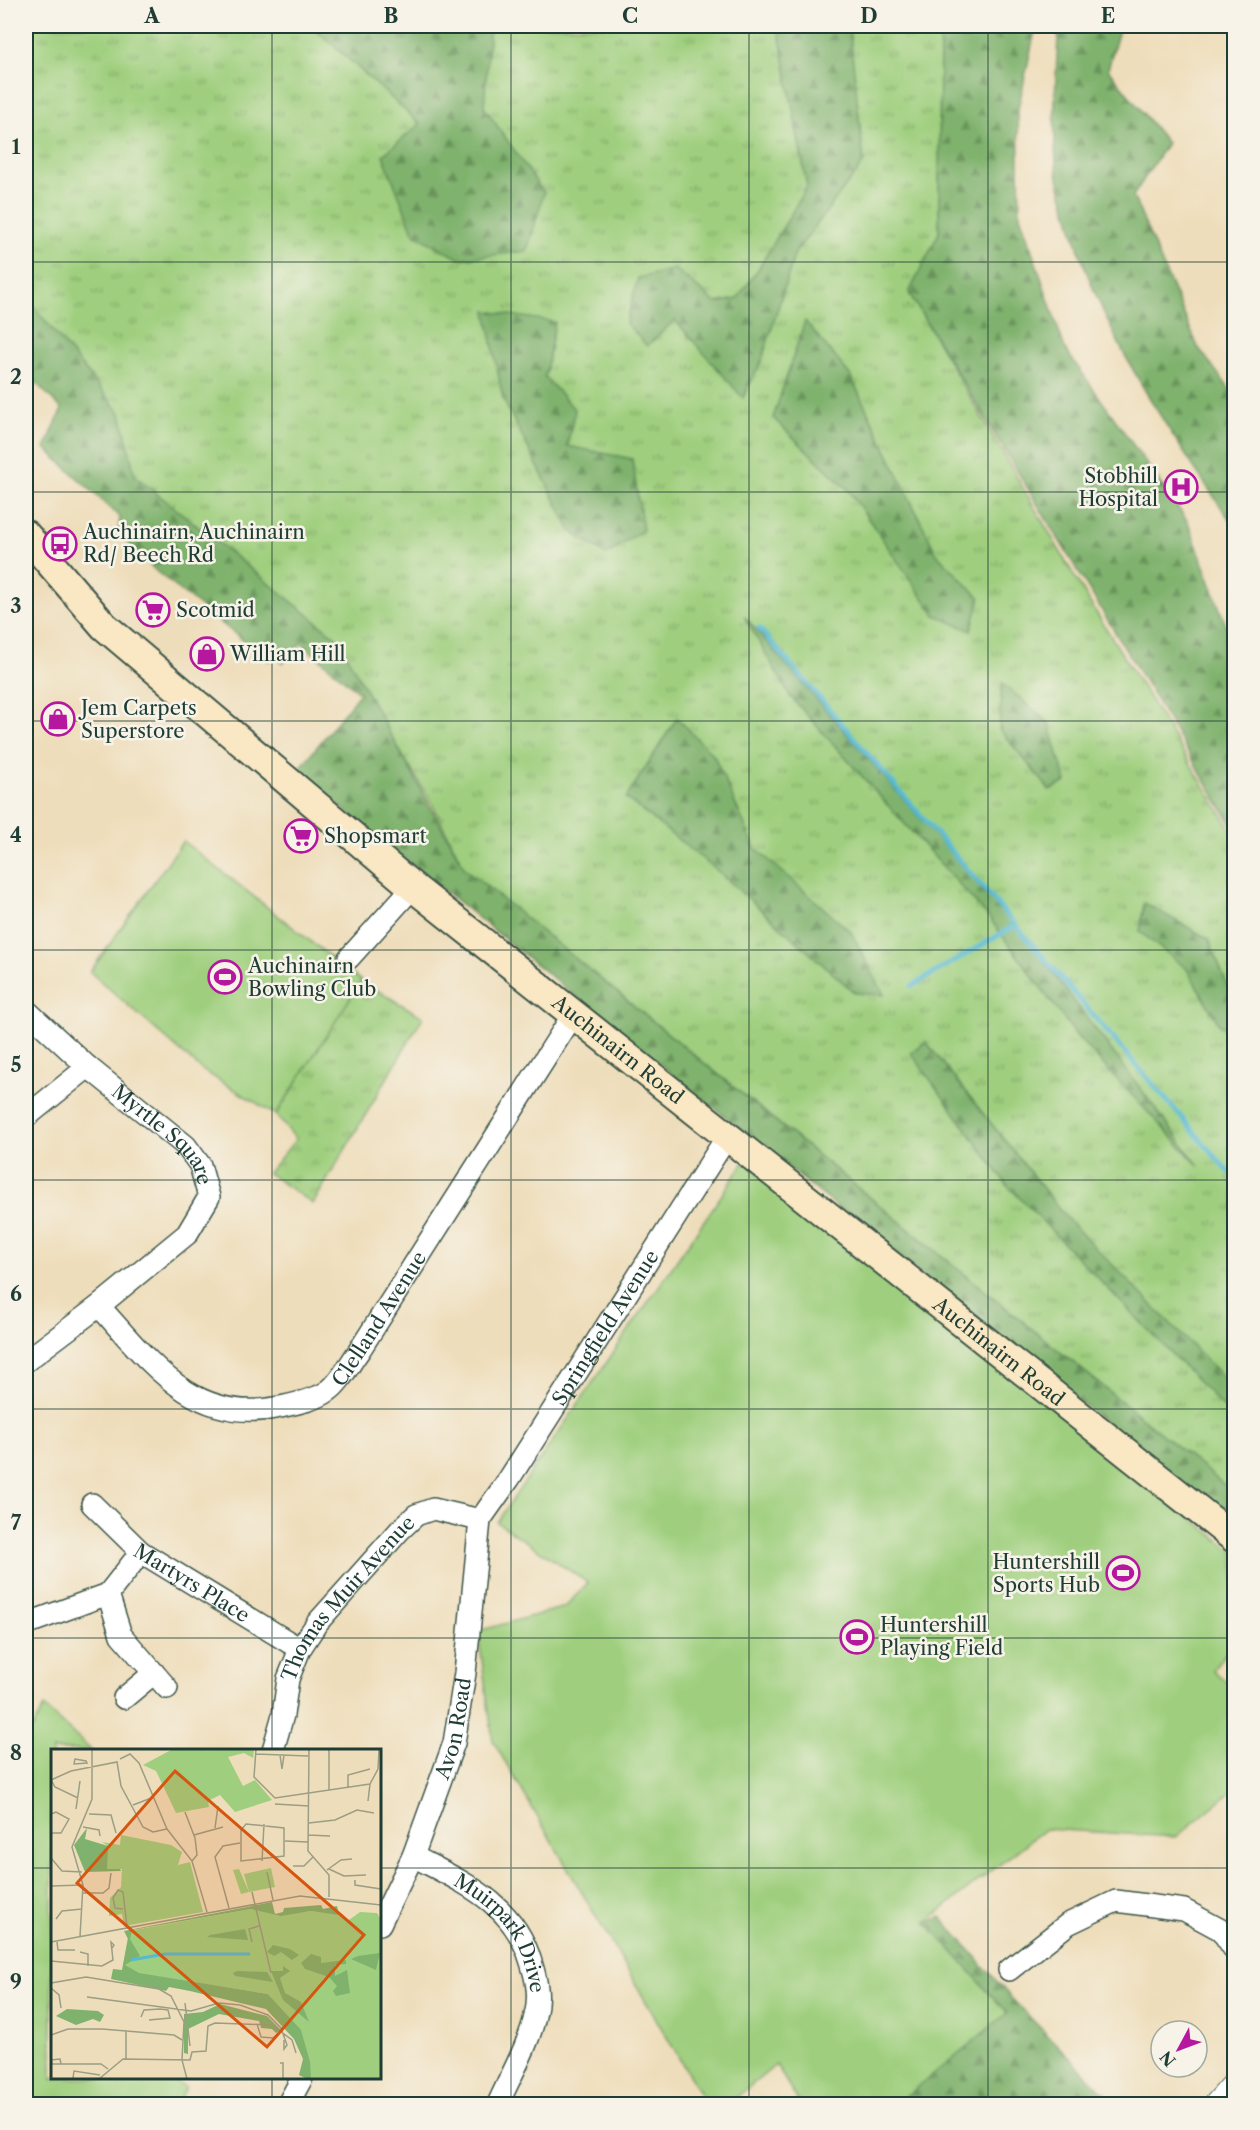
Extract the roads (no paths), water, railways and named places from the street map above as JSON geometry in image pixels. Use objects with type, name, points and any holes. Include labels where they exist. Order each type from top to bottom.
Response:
[{"type":"main road","name":"Auchinairn Road","points":[[26,535],[104,626],[413,887],[1234,1538]]},
{"type":"street","points":[[349,958],[413,887]]},
{"type":"street","name":"Myrtle Square","points":[[26,1010],[88,1067],[186,1146],[200,1165],[209,1197],[187,1234],[99,1306],[26,1361]]},
{"type":"street","name":"Clelland Avenue","points":[[99,1306],[154,1366],[180,1389],[212,1406],[265,1410],[295,1404],[328,1391],[359,1352],[573,1015]]},
{"type":"street","points":[[26,1117],[88,1067]]},
{"type":"street","name":"Springfield Avenue","points":[[480,1520],[509,1479],[728,1135]]},
{"type":"street","name":"Martyrs Place","points":[[92,1504],[141,1552],[300,1649]]},
{"type":"street","name":"Thomas Muir Avenue","points":[[273,1749],[283,1715],[288,1679],[300,1649],[317,1623],[416,1515],[433,1509],[480,1520]]},
{"type":"street","name":"Avon Road","points":[[381,1922],[413,1856],[454,1743],[465,1673],[480,1520]]},
{"type":"street","points":[[26,1623],[108,1594],[141,1552]]},
{"type":"street","points":[[108,1594],[121,1635],[160,1680],[124,1698]]},
{"type":"street","name":"Muirpark Drive","points":[[413,1856],[463,1883],[502,1909],[526,1944],[538,1988],[535,2017],[498,2104]]},
{"type":"street","points":[[1009,1970],[1068,1924],[1116,1902],[1184,1910],[1228,1925],[1234,1948]]},
{"type":"street","points":[[288,2104],[301,2079]]},
{"type":"street","points":[[1218,2104],[1234,2086]]},
{"type":"waterway","points":[[759,628],[1234,1176]]},
{"type":"waterway","points":[[912,986],[1016,925]]},
{"type":"place","name":"Stobhill Hospital","points":[[1181,487]]},
{"type":"place","name":"Auchinairn, Auchinairn Rd/ Beech Rd","points":[[60,544]]},
{"type":"place","name":"Scotmid","points":[[153,610]]},
{"type":"place","name":"William Hill","points":[[207,654]]},
{"type":"place","name":"Jem Carpets Superstore","points":[[58,719]]},
{"type":"place","name":"Shopsmart","points":[[301,836]]},
{"type":"place","name":"Auchinairn Bowling Club","points":[[225,977]]},
{"type":"place","name":"Huntershill Sports Hub","points":[[1123,1573]]},
{"type":"place","name":"Huntershill Playing Field","points":[[857,1637]]}]
